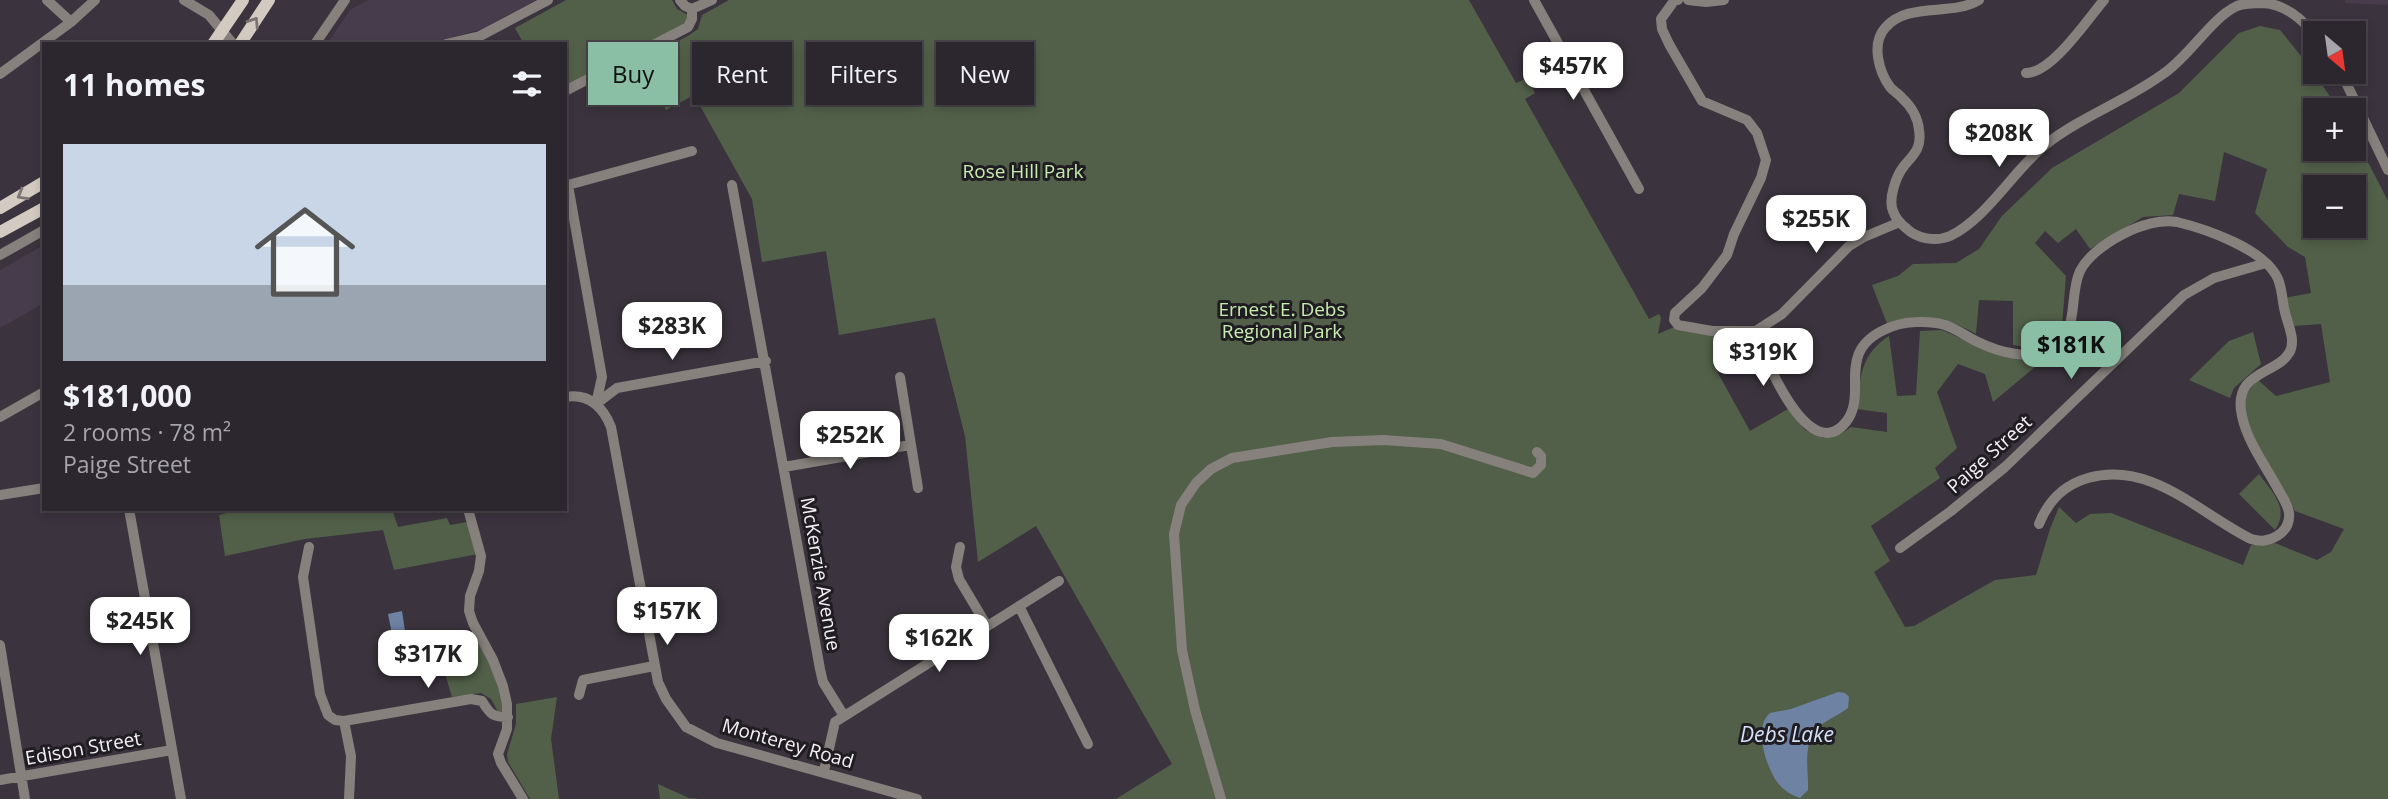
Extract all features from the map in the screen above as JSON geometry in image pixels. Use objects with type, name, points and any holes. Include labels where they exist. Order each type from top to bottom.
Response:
[{"type":"main road","points":[[215,42],[243,0]]},
{"type":"main road","points":[[241,42],[268,0]]},
{"type":"main road","points":[[0,208],[42,184]]},
{"type":"main road","points":[[0,232],[42,209]]},
{"type":"street","points":[[47,0],[71,22]]},
{"type":"street","points":[[44,42],[95,0]]},
{"type":"street","points":[[184,0],[209,15],[231,42]]},
{"type":"street","points":[[316,42],[345,0]]},
{"type":"street","points":[[454,42],[480,36],[548,0]]},
{"type":"street","points":[[680,0],[692,9],[712,0]]},
{"type":"street","points":[[1534,0],[1639,189]]},
{"type":"street","points":[[1678,0],[1674,1],[1661,19],[1669,44],[1702,101],[1747,120],[1757,133],[1766,160],[1761,178],[1727,255],[1702,288],[1675,313],[1678,325],[1699,330],[1743,333],[1756,331],[1782,314],[1849,246],[1900,222]]},
{"type":"street","points":[[1688,0],[1724,0]]},
{"type":"street","points":[[1979,0],[1964,6],[1905,16],[1892,22],[1880,36],[1878,56],[1881,68],[1891,88],[1905,99],[1912,110],[1920,133],[1915,157],[1903,167],[1891,200],[1892,211],[1906,229],[1926,238],[1937,239],[1956,233],[2047,143],[2176,65],[2220,19],[2237,6],[2267,3],[2282,7],[2303,22]]},
{"type":"street","points":[[2026,73],[2059,57],[2104,0]]},
{"type":"street","points":[[567,90],[688,27],[692,19],[692,9]]},
{"type":"street","points":[[0,74],[42,43]]},
{"type":"street","points":[[2347,84],[2388,170]]},
{"type":"street","points":[[567,184],[692,151]]},
{"type":"street","name":"McKenzie Avenue","points":[[732,185],[820,668],[824,682],[844,716]]},
{"type":"street","points":[[567,189],[603,377],[596,404]]},
{"type":"street","points":[[1756,331],[1783,391],[1806,425],[1819,432],[1826,432],[1846,422],[1853,401],[1855,369],[1860,351],[1866,342],[1888,328],[1933,323],[1953,328],[1985,346],[2032,355],[2048,352],[2057,346],[2072,321],[2077,279],[2081,269],[2094,254],[2140,225],[2162,221],[2175,222],[2213,233],[2235,243],[2266,263],[2273,270],[2280,287],[2292,339],[2291,348],[2282,361],[2263,370],[2247,384],[2243,393],[2241,414],[2287,506],[2289,522],[2285,529],[2268,540],[2251,539],[2155,483],[2137,476],[2109,473],[2070,485],[2051,502],[2039,524]]},
{"type":"street","points":[[0,255],[42,231]]},
{"type":"street","name":"Paige Street","points":[[1900,548],[2005,467],[2185,295],[2214,278],[2266,263]]},
{"type":"street","points":[[596,404],[617,388],[766,361]]},
{"type":"street","points":[[900,377],[918,488]]},
{"type":"street","points":[[0,417],[42,393]]},
{"type":"street","points":[[567,397],[585,397],[596,404]]},
{"type":"street","name":"Monterey Road","points":[[596,404],[606,414],[611,427],[654,666],[666,699],[675,713],[693,731],[717,743],[917,799]]},
{"type":"street","points":[[1221,799],[1195,710],[1182,650],[1174,534],[1181,505],[1196,483],[1211,469],[1233,458],[1332,442],[1383,440],[1441,444],[1505,463],[1527,473],[1533,473],[1541,465],[1541,456],[1537,452]]},
{"type":"street","points":[[783,467],[910,444]]},
{"type":"street","points":[[0,495],[42,488]]},
{"type":"street","points":[[129,511],[181,799]]},
{"type":"street","points":[[469,511],[481,556],[470,596],[469,611],[494,660],[503,685],[508,717],[507,729],[498,754],[523,799]]},
{"type":"street","points":[[309,547],[303,577],[320,694],[328,715],[335,720],[344,721],[478,699],[495,717],[508,717]]},
{"type":"street","points":[[960,547],[956,567],[959,579],[987,626]]},
{"type":"street","points":[[824,771],[835,722],[1059,581]]},
{"type":"street","points":[[1018,606],[1088,744]]},
{"type":"street","points":[[0,645],[25,799]]},
{"type":"street","points":[[579,695],[583,680],[654,666]]},
{"type":"street","points":[[344,721],[351,756],[349,799]]},
{"type":"street","name":"Edison Street","points":[[0,780],[172,750]]},
{"type":"shaded area","points":[[368,0],[536,0],[482,29],[435,42],[328,42],[350,10]]},
{"type":"shaded area","points":[[2345,0],[2388,0],[2388,5],[2345,3]]},
{"type":"shaded area","points":[[42,246],[42,304],[0,328],[0,270]]},
{"type":"green space","points":[[566,0],[672,0],[677,9],[688,15],[688,22],[650,42],[588,42],[588,75],[567,86],[567,42],[523,42],[515,28]]},
{"type":"green space","name":"Ernest E. Debs Regional Park","points":[[729,0],[1469,0],[1516,83],[1527,78],[1535,93],[1525,99],[1649,319],[1659,314],[1661,318],[1658,334],[1674,327],[1743,335],[1750,345],[1713,364],[1750,431],[1788,409],[1805,430],[1823,438],[1851,427],[1887,432],[1887,413],[1856,409],[1863,367],[1872,351],[1889,336],[1897,396],[1916,395],[1920,331],[1942,330],[1994,353],[2020,358],[2047,357],[1993,402],[1985,374],[1958,364],[1937,392],[1957,448],[1935,468],[1940,478],[1871,526],[1890,561],[1874,572],[1905,627],[1914,626],[1995,580],[2036,575],[2059,507],[2076,523],[2090,514],[2111,513],[2243,565],[2251,545],[2275,543],[2317,560],[2331,552],[2344,529],[2295,511],[2257,444],[2243,408],[2246,396],[2258,380],[2276,396],[2330,382],[2321,324],[2294,326],[2284,298],[2311,293],[2305,257],[2288,247],[2255,213],[2267,169],[2224,152],[2215,201],[2179,194],[2173,215],[2143,217],[2090,249],[2076,229],[2058,243],[2045,231],[2035,243],[2066,276],[2062,326],[2054,341],[2031,348],[2013,345],[2013,301],[1979,300],[1976,334],[1942,320],[1913,321],[1888,326],[1872,285],[1898,276],[1913,264],[1956,263],[1979,249],[2002,216],[2052,168],[2179,93],[2239,33],[2260,26],[2280,30],[2303,58],[2303,84],[2321,84],[2331,98],[2303,98],[2303,161],[2366,161],[2366,158],[2388,201],[2388,799],[1116,799],[1172,764],[1036,526],[978,562],[965,436],[935,318],[839,335],[826,251],[762,262],[752,199],[700,105],[792,105],[792,42],[692,42],[692,96],[678,104],[678,42],[676,42],[698,29],[702,15]]},
{"type":"green space","points":[[2253,332],[2261,364],[2234,388],[2230,398],[2189,380],[2229,341]]},
{"type":"green space","points":[[2259,474],[2280,507],[2281,514],[2275,530],[2239,494]]},
{"type":"green space","points":[[234,511],[393,511],[398,527],[447,518],[450,525],[467,522],[478,554],[394,570],[383,530],[305,539],[225,556],[219,515]]},
{"type":"green space","points":[[479,640],[500,685],[503,711],[498,712],[491,699],[481,693],[452,697],[438,650]]},
{"type":"green space","points":[[557,697],[551,739],[559,799],[530,799],[508,762],[507,754],[516,724],[516,704]]},
{"type":"green space","points":[[658,784],[689,798],[701,799],[660,799]]},
{"type":"water","points":[[402,611],[405,631],[392,634],[388,614]]},
{"type":"water","name":"Debs Lake","points":[[1838,692],[1849,697],[1848,708],[1814,733],[1807,757],[1808,790],[1800,798],[1797,797],[1779,785],[1769,766],[1762,737],[1765,719],[1770,713],[1791,709]]},
{"type":"park label","name":"Rose Hill Park","points":[[1023,171]]}]
